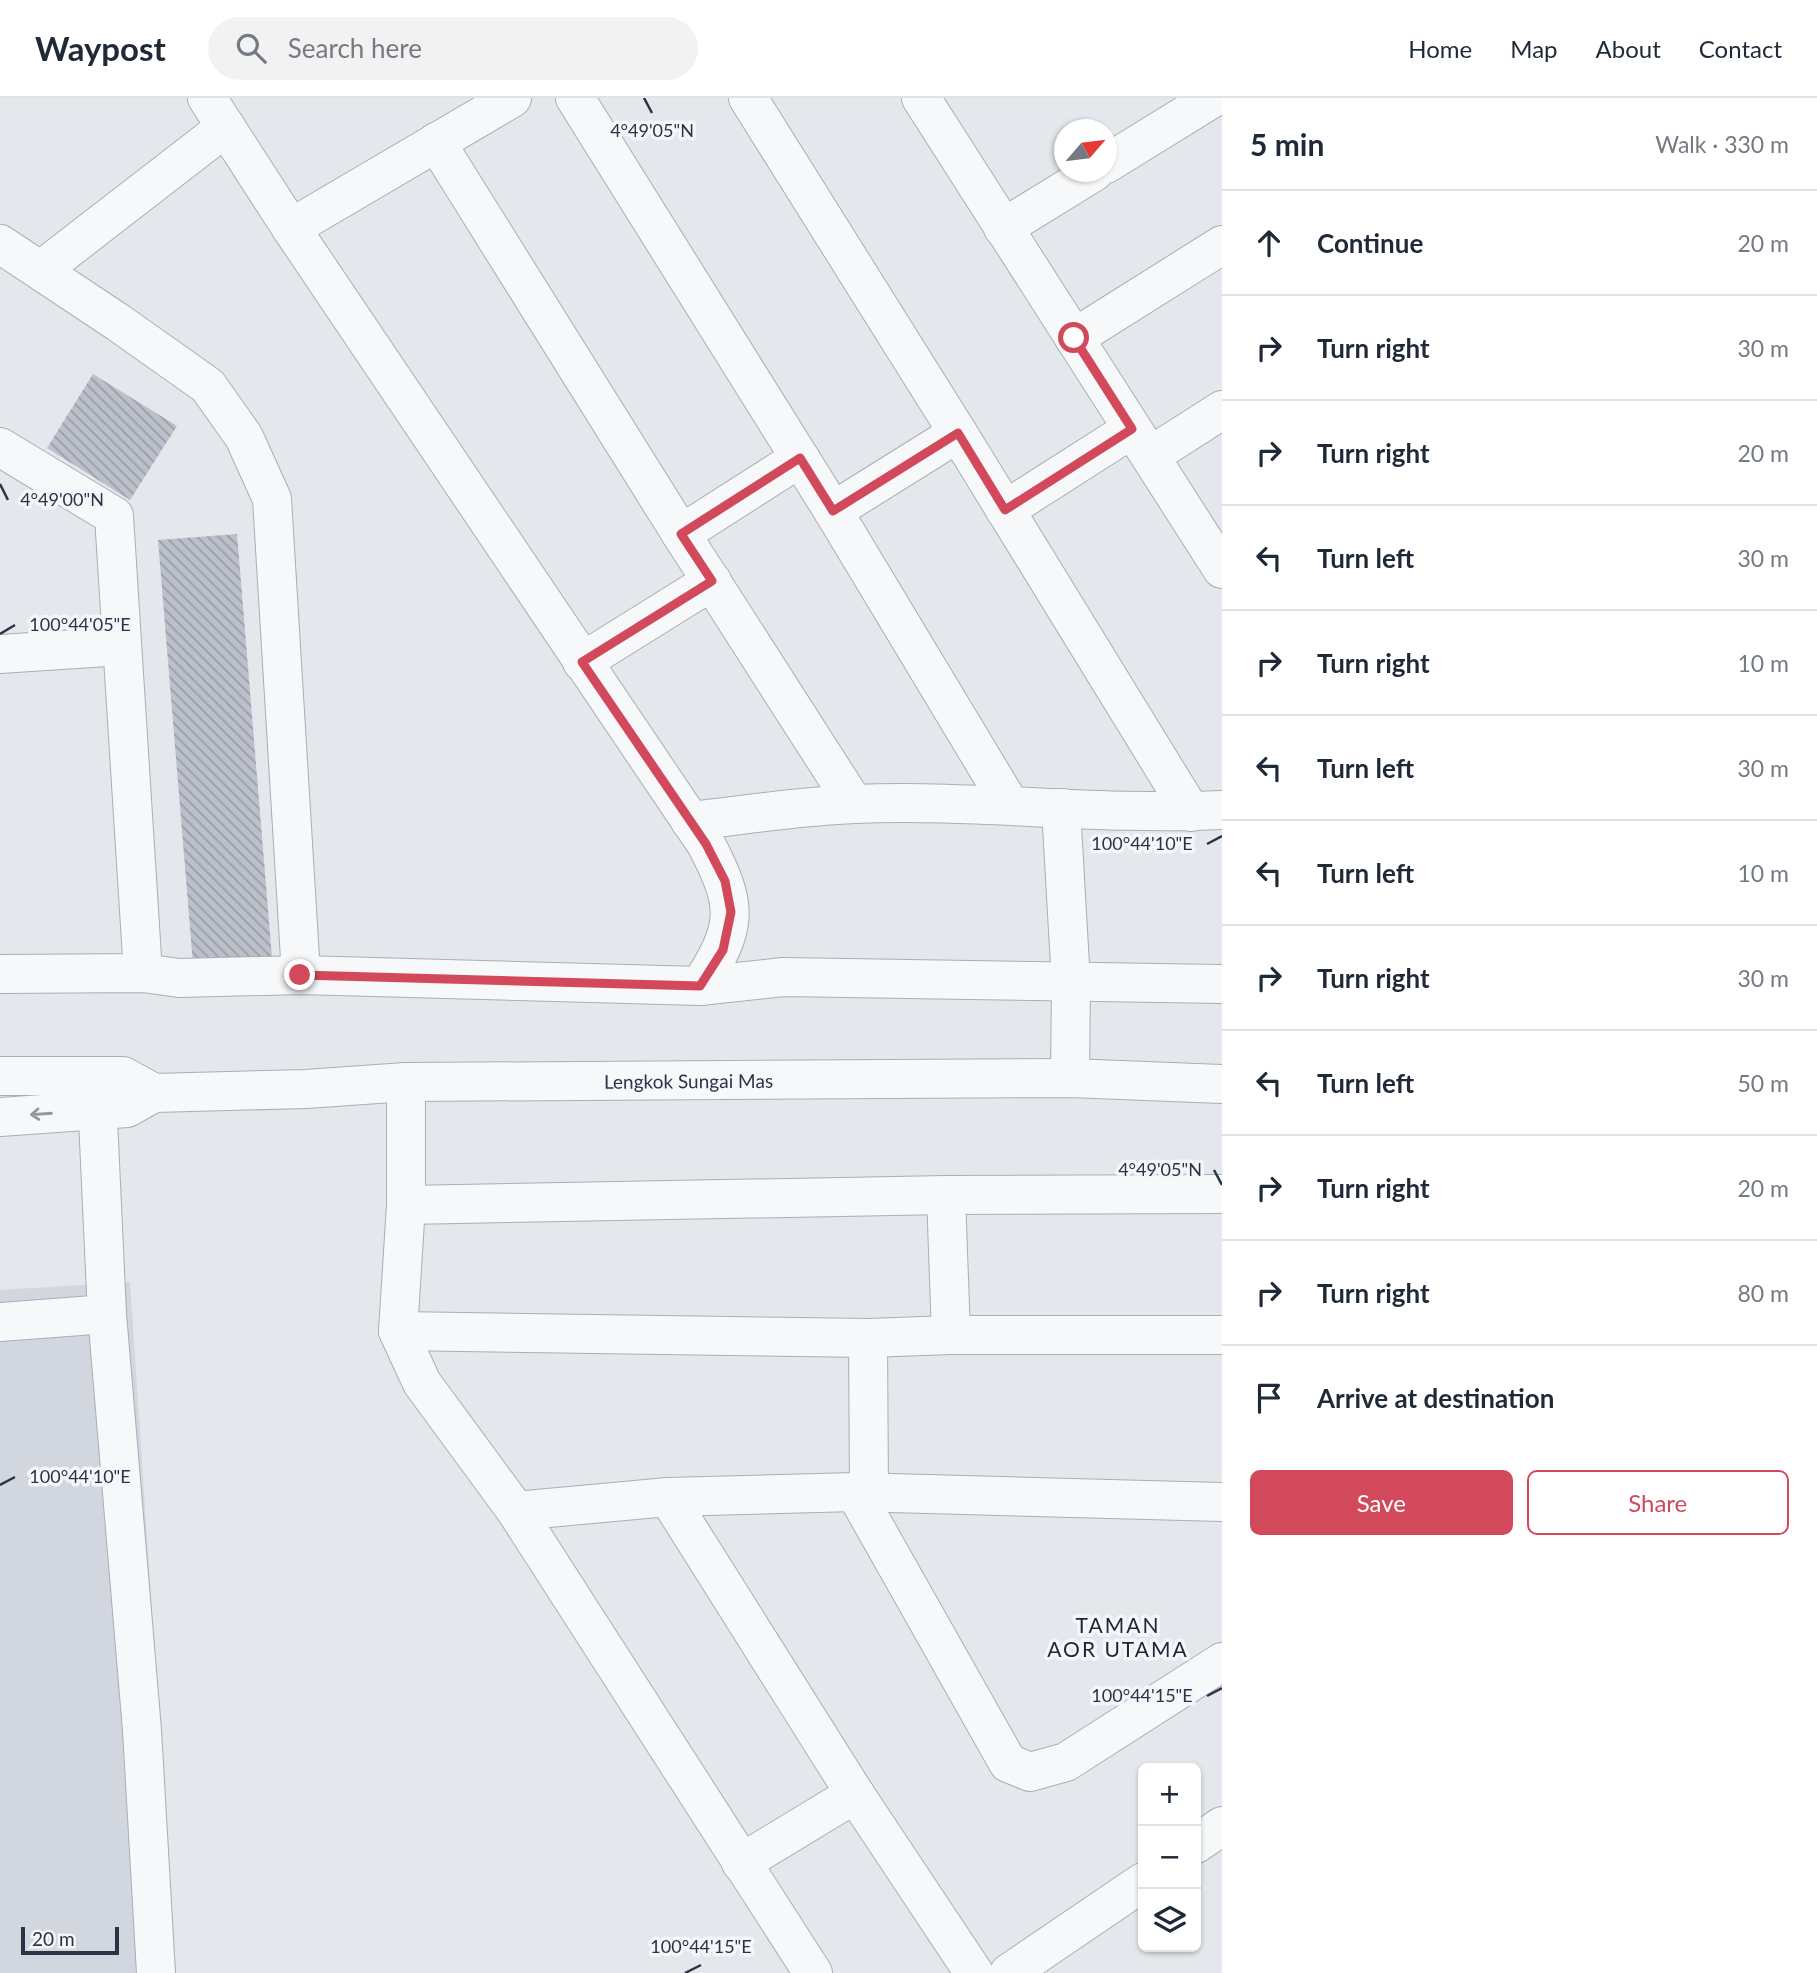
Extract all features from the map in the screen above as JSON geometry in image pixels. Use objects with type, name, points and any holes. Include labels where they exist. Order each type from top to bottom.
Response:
[{"type":"street","points":[[291,228],[512,98]]},
{"type":"street","points":[[575,98],[833,511],[1010,805]]},
{"type":"street","points":[[748,98],[1005,510],[1206,811]]},
{"type":"street","points":[[921,98],[1222,569]]},
{"type":"street","points":[[1117,158],[1213,98]]},
{"type":"street","points":[[41,270],[216,113],[706,844],[725,881],[731,912],[723,950],[700,986]]},
{"type":"street","points":[[436,142],[681,534],[854,804]]},
{"type":"street","points":[[1003,228],[1078,182]]},
{"type":"street","points":[[0,244],[208,386],[244,437],[272,499],[300,975]]},
{"type":"street","points":[[1074,338],[1222,245]]},
{"type":"street","points":[[1005,510],[1141,443],[1222,410]]},
{"type":"street","points":[[833,511],[958,433]]},
{"type":"street","points":[[0,447],[114,516],[143,973]]},
{"type":"street","points":[[681,534],[800,458]]},
{"type":"street","points":[[582,662],[712,581]]},
{"type":"street","points":[[0,654],[122,646]]},
{"type":"street","points":[[690,821],[854,804],[1010,805],[1206,811]]},
{"type":"street","points":[[1062,808],[1071,983],[1070,1078]]},
{"type":"street","points":[[0,974],[143,973],[178,978],[300,975],[700,986],[783,977],[1222,984]]},
{"type":"street","name":"Lengkok Sungai Mas","points":[[0,1076],[97,1093]]},
{"type":"street","name":"Lengkok Sungai Mas","points":[[0,1117],[97,1093],[123,1076],[154,1093],[406,1082],[1070,1078],[1222,1084]]},
{"type":"street","points":[[406,1082],[406,1205],[398,1331],[422,1383],[516,1511],[813,1973]]},
{"type":"street","points":[[97,1093],[107,1314],[142,1730],[156,1973]]},
{"type":"street","points":[[406,1205],[946,1195],[1222,1194]]},
{"type":"street","points":[[946,1195],[951,1335]]},
{"type":"street","points":[[0,1322],[107,1314]]},
{"type":"street","points":[[398,1331],[868,1338],[951,1335],[1222,1335]]},
{"type":"street","points":[[868,1338],[862,1493],[1008,1763],[1030,1772],[1066,1762],[1222,1662]]},
{"type":"street","points":[[516,1511],[668,1497],[862,1493],[1222,1502]]},
{"type":"street","points":[[668,1497],[855,1794],[974,1973]]},
{"type":"street","points":[[741,1863],[855,1794]]},
{"type":"street","points":[[1201,1841],[1222,1826]]},
{"type":"street","points":[[1009,1973],[1138,1885]]},
{"type":"shaded area","points":[[130,1282],[176,1973],[0,1973],[0,1290]]},
{"type":"building","points":[[93,374],[177,426],[130,500],[47,448]]},
{"type":"building","points":[[237,534],[273,970],[194,976],[158,540]]},
{"type":"district","name":"TAMAN AOR UTAMA","points":[[1118,1636]]},
{"type":"route","points":[[300,975],[700,986],[723,950],[731,912],[725,881],[706,844],[582,662],[712,581],[681,534],[800,458],[833,511],[958,433],[1005,510],[1132,429],[1074,338]]}]
